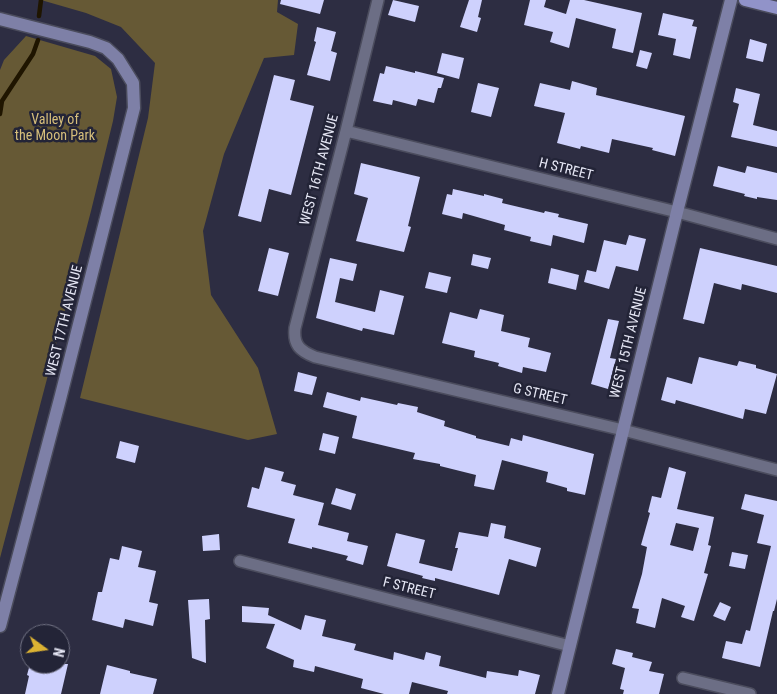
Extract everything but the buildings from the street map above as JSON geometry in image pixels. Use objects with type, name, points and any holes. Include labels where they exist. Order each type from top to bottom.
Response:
[{"type":"main road","name":"WEST 15TH AVENUE","points":[[558,694],[731,0]]},
{"type":"main road","points":[[745,0],[777,8]]},
{"type":"main road","name":"WEST 17TH AVENUE","points":[[0,19],[90,42],[106,48],[118,59],[133,84],[134,108],[63,390],[0,626]]},
{"type":"street","name":"WEST 16TH AVENUE","points":[[298,346],[294,338],[294,328],[346,131],[378,0]]},
{"type":"street","name":"H STREET","points":[[346,131],[677,212],[777,240]]},
{"type":"street","name":"G STREET","points":[[298,346],[305,353],[315,357],[623,430],[777,470]]},
{"type":"street","name":"F STREET","points":[[240,562],[570,646]]},
{"type":"street","points":[[682,678],[750,694]]},
{"type":"green space","points":[[41,0],[278,0],[277,12],[298,24],[294,55],[264,58],[224,154],[203,231],[211,295],[258,368],[277,434],[248,440],[80,398],[148,118],[155,63],[121,27],[86,13]]},
{"type":"green space","name":"Valley of the Moon Park","points":[[26,36],[95,56],[111,69],[117,97],[91,211],[0,558],[0,70],[4,60]]},
{"type":"waterway","points":[[39,16],[41,0]]},
{"type":"waterway","points":[[0,114],[2,101],[33,54],[38,40]]}]
